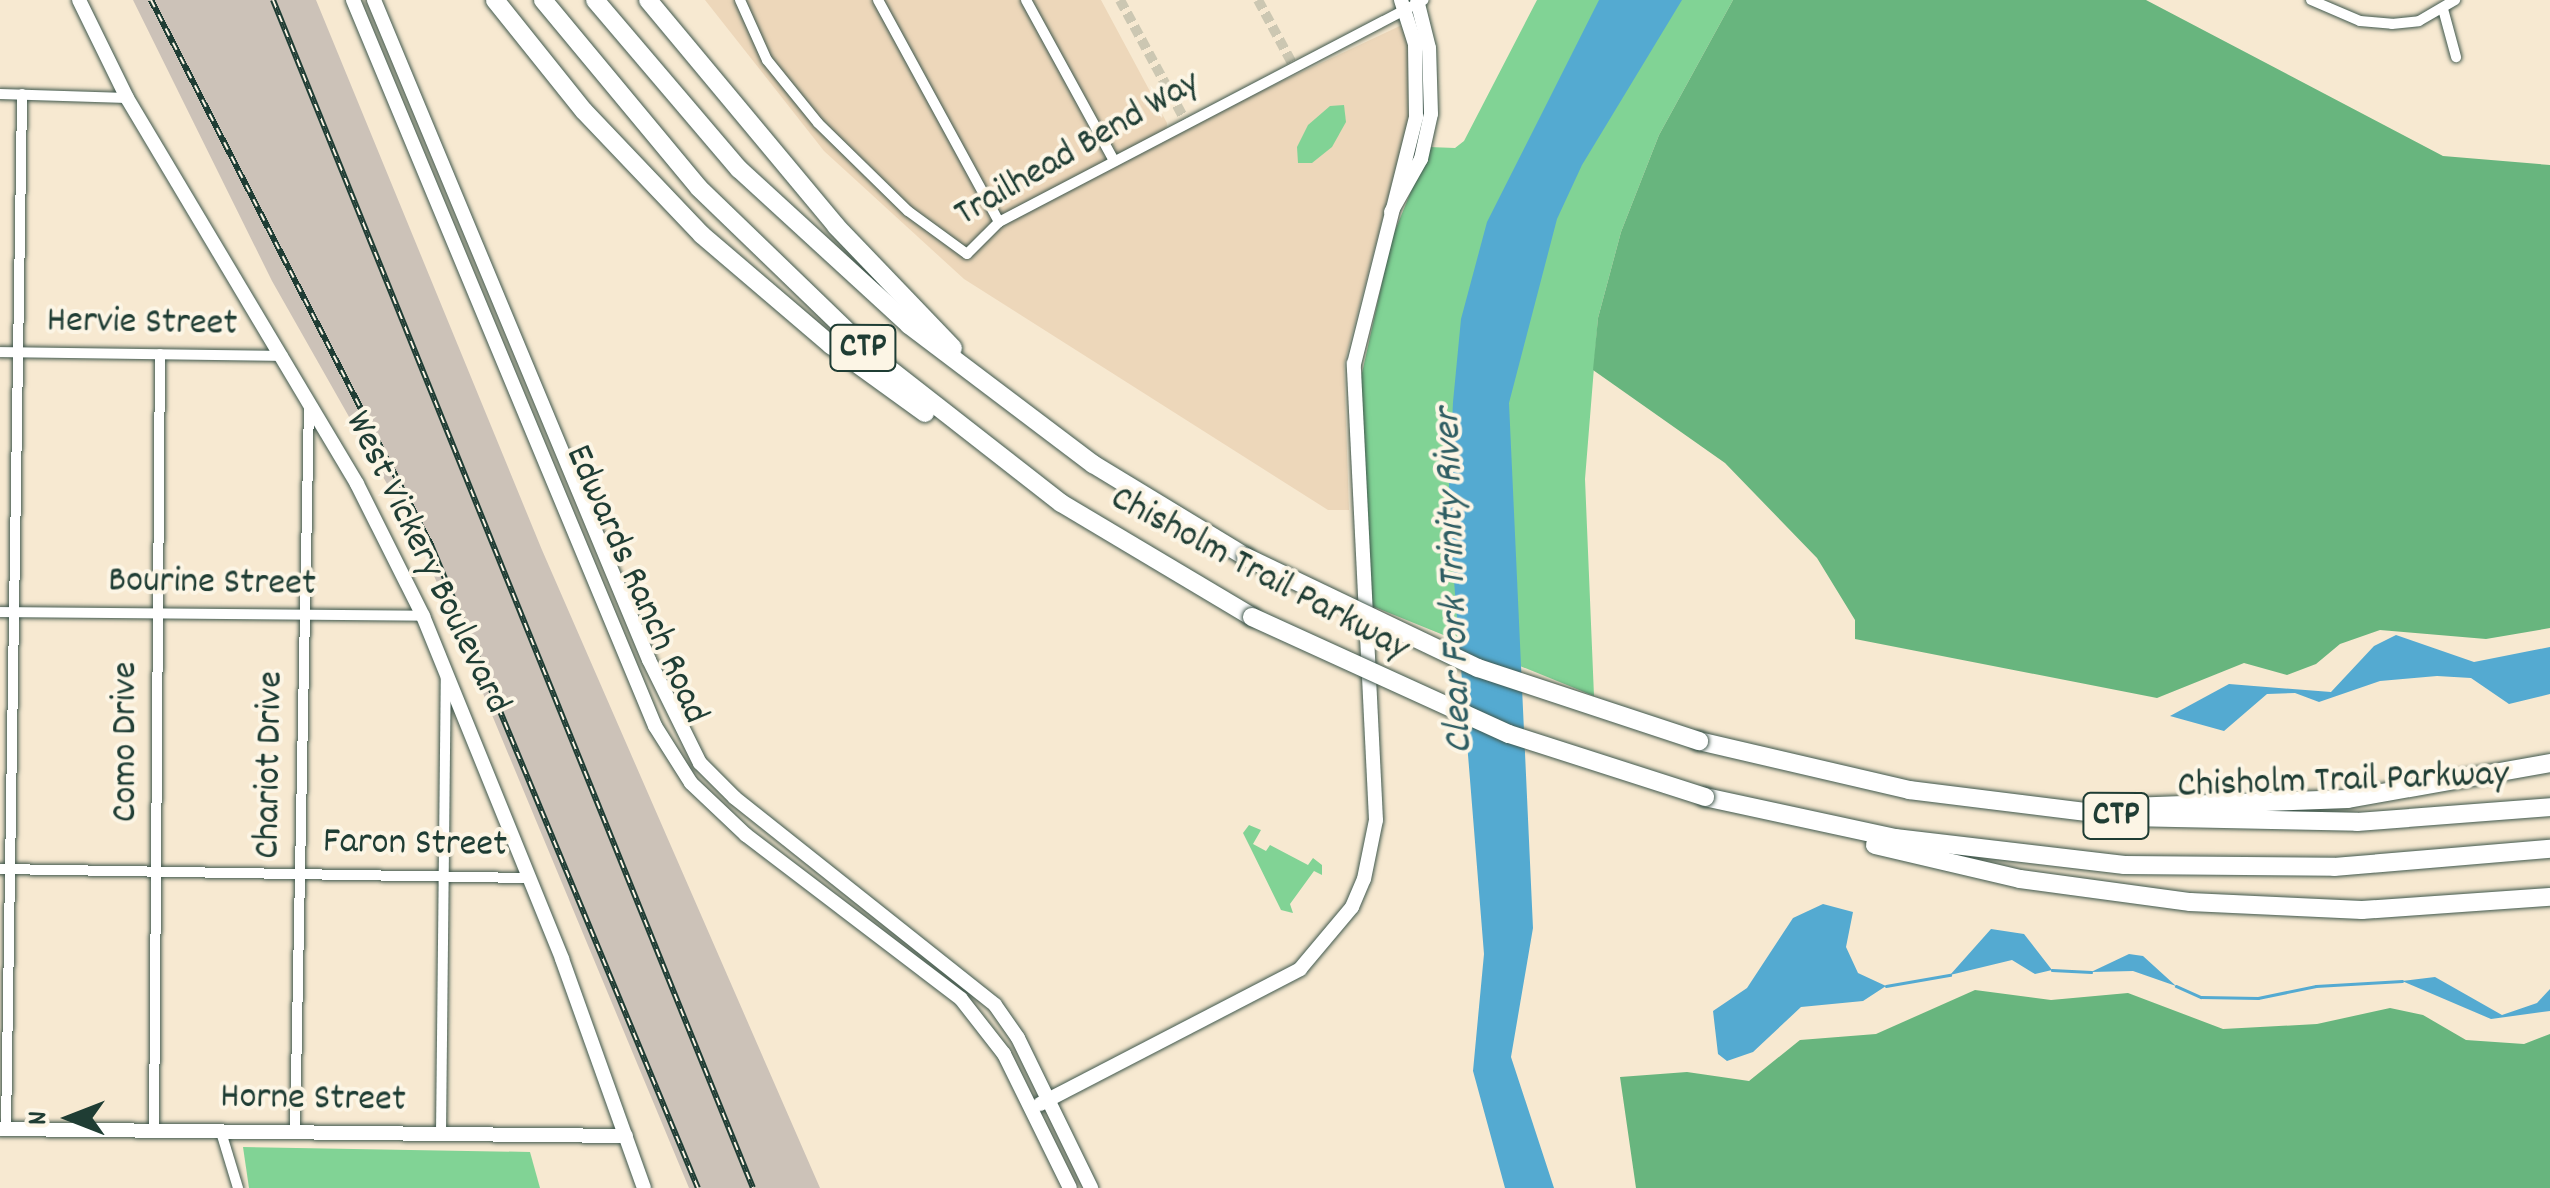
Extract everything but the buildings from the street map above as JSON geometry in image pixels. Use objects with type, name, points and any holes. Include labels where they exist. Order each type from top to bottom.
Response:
[{"type":"highway","points":[[494,0],[602,130],[729,260],[888,388],[1061,503]]},
{"type":"highway","name":"Chisholm Trail Parkway","points":[[543,0],[645,128],[773,265],[913,390],[1061,503],[1252,617],[1509,734],[1705,797],[1809,822],[2012,855],[2196,868],[2373,866],[2550,849]]},
{"type":"highway","name":"Chisholm Trail Parkway","points":[[595,0],[740,169],[862,285],[1010,405],[1246,557],[1478,668],[1699,741],[1909,790],[2035,808],[2312,823],[2550,807]]},
{"type":"highway","points":[[648,0],[863,256],[1010,405]]},
{"type":"highway","points":[[2035,808],[2292,804],[2550,763]]},
{"type":"highway","points":[[1809,822],[1962,867],[2171,900],[2362,910],[2550,897]]},
{"type":"street","name":"West Vickery Boulevard","points":[[80,0],[127,98],[309,398],[424,616],[528,878],[644,1188]]},
{"type":"street","name":"Edwards Ranch Road","points":[[353,0],[646,708],[691,784],[746,835],[961,999],[1004,1054],[1070,1188]]},
{"type":"street","name":"Edwards Ranch Road","points":[[374,0],[668,698],[700,763],[735,798],[938,956],[994,1005],[1091,1188]]},
{"type":"street","name":"Trailhead Bend Way","points":[[740,0],[767,60],[818,123],[908,212],[966,254],[998,222],[1413,2]]},
{"type":"street","points":[[878,0],[998,222]]},
{"type":"street","points":[[1026,0],[1113,159]]},
{"type":"street","points":[[2311,0],[2375,24],[2419,21],[2456,0]]},
{"type":"street","points":[[1030,1108],[1300,969],[1352,907],[1364,879],[1376,820],[1354,364],[1391,212],[1422,159],[1432,114],[1429,48],[1413,2]]},
{"type":"street","points":[[2444,9],[2456,57]]},
{"type":"street","points":[[0,94],[127,98]]},
{"type":"street","points":[[3,1129],[22,94]]},
{"type":"street","name":"Hervie Street","points":[[0,352],[283,356]]},
{"type":"street","name":"Como Drive","points":[[154,1131],[160,354]]},
{"type":"street","name":"Chariot Drive","points":[[294,1132],[309,398]]},
{"type":"street","name":"Bourine Street","points":[[0,612],[424,616]]},
{"type":"street","points":[[441,1134],[447,668]]},
{"type":"street","points":[[646,708],[668,698]]},
{"type":"street","name":"Faron Street","points":[[5,869],[528,878]]},
{"type":"street","points":[[926,973],[938,956]]},
{"type":"street","name":"Horne Street","points":[[3,1129],[626,1136]]},
{"type":"street","points":[[221,1132],[238,1188]]},
{"type":"shaded area","points":[[133,0],[316,0],[542,550],[820,1188],[689,1188],[420,542],[272,281]]},
{"type":"shaded area","points":[[705,0],[1101,0],[1167,123],[1166,136],[1404,24],[1415,95],[1344,364],[1349,510],[1328,510],[964,279],[824,151]]},
{"type":"green space","points":[[1537,0],[1733,0],[1659,135],[1621,232],[1598,318],[1585,479],[1594,696],[1372,606],[1360,382],[1392,238],[1429,147],[1455,148],[1464,141]]},
{"type":"green space","points":[[1733,0],[2146,0],[2443,156],[2550,165],[2550,628],[2486,639],[2380,630],[2340,644],[2316,664],[2287,675],[2244,663],[2157,698],[1855,639],[1855,620],[1817,558],[1725,463],[1593,370],[1598,318],[1621,232],[1659,135]]},
{"type":"green space","points":[[1344,105],[1346,122],[1332,147],[1312,163],[1298,163],[1297,147],[1308,125],[1330,106]]},
{"type":"green space","points":[[1249,825],[1261,830],[1253,844],[1266,851],[1270,845],[1308,865],[1313,858],[1322,865],[1322,875],[1314,871],[1290,904],[1293,913],[1281,910],[1243,833]]},
{"type":"green space","points":[[1975,990],[2051,1000],[2128,993],[2223,1029],[2317,1024],[2390,1008],[2423,1015],[2466,1040],[2524,1044],[2550,1034],[2550,1188],[1636,1188],[1620,1077],[1687,1072],[1749,1081],[1800,1040],[1876,1034]]},
{"type":"green space","points":[[243,1147],[530,1152],[540,1188],[249,1188]]},
{"type":"water","name":"Clear Fork Trinity River","points":[[1599,0],[1682,0],[1582,165],[1557,219],[1509,403],[1533,928],[1511,1057],[1554,1188],[1505,1188],[1473,1071],[1484,954],[1448,506],[1453,402],[1461,319],[1487,222]]},
{"type":"water","points":[[2396,635],[2474,662],[2550,647],[2550,694],[2509,704],[2471,678],[2437,676],[2380,681],[2319,702],[2295,693],[2267,694],[2224,731],[2170,716],[2229,684],[2331,692],[2374,646]]},
{"type":"water","points":[[1823,904],[1853,912],[1846,947],[1858,973],[1886,986],[1863,1001],[1801,1007],[1753,1052],[1727,1061],[1718,1054],[1713,1011],[1747,988],[1793,918]]},
{"type":"water","points":[[1991,929],[2024,934],[2052,970],[2035,974],[2012,960],[1950,975]]},
{"type":"water","points":[[2129,954],[2143,956],[2176,986],[2133,971],[2091,972]]},
{"type":"water","points":[[2435,977],[2502,1015],[2537,1003],[2550,989],[2550,1011],[2491,1019],[2402,981]]},
{"type":"waterway","points":[[2052,970],[2091,972]]},
{"type":"waterway","points":[[1886,986],[1950,975]]},
{"type":"waterway","points":[[2176,986],[2201,997],[2258,998],[2316,986],[2402,981]]},
{"type":"tunnel","points":[[1120,0],[1185,120]]},
{"type":"tunnel","points":[[1258,0],[1293,65]]},
{"type":"railway","points":[[151,0],[431,545],[698,1188]]},
{"type":"railway","points":[[273,0],[753,1188]]}]
